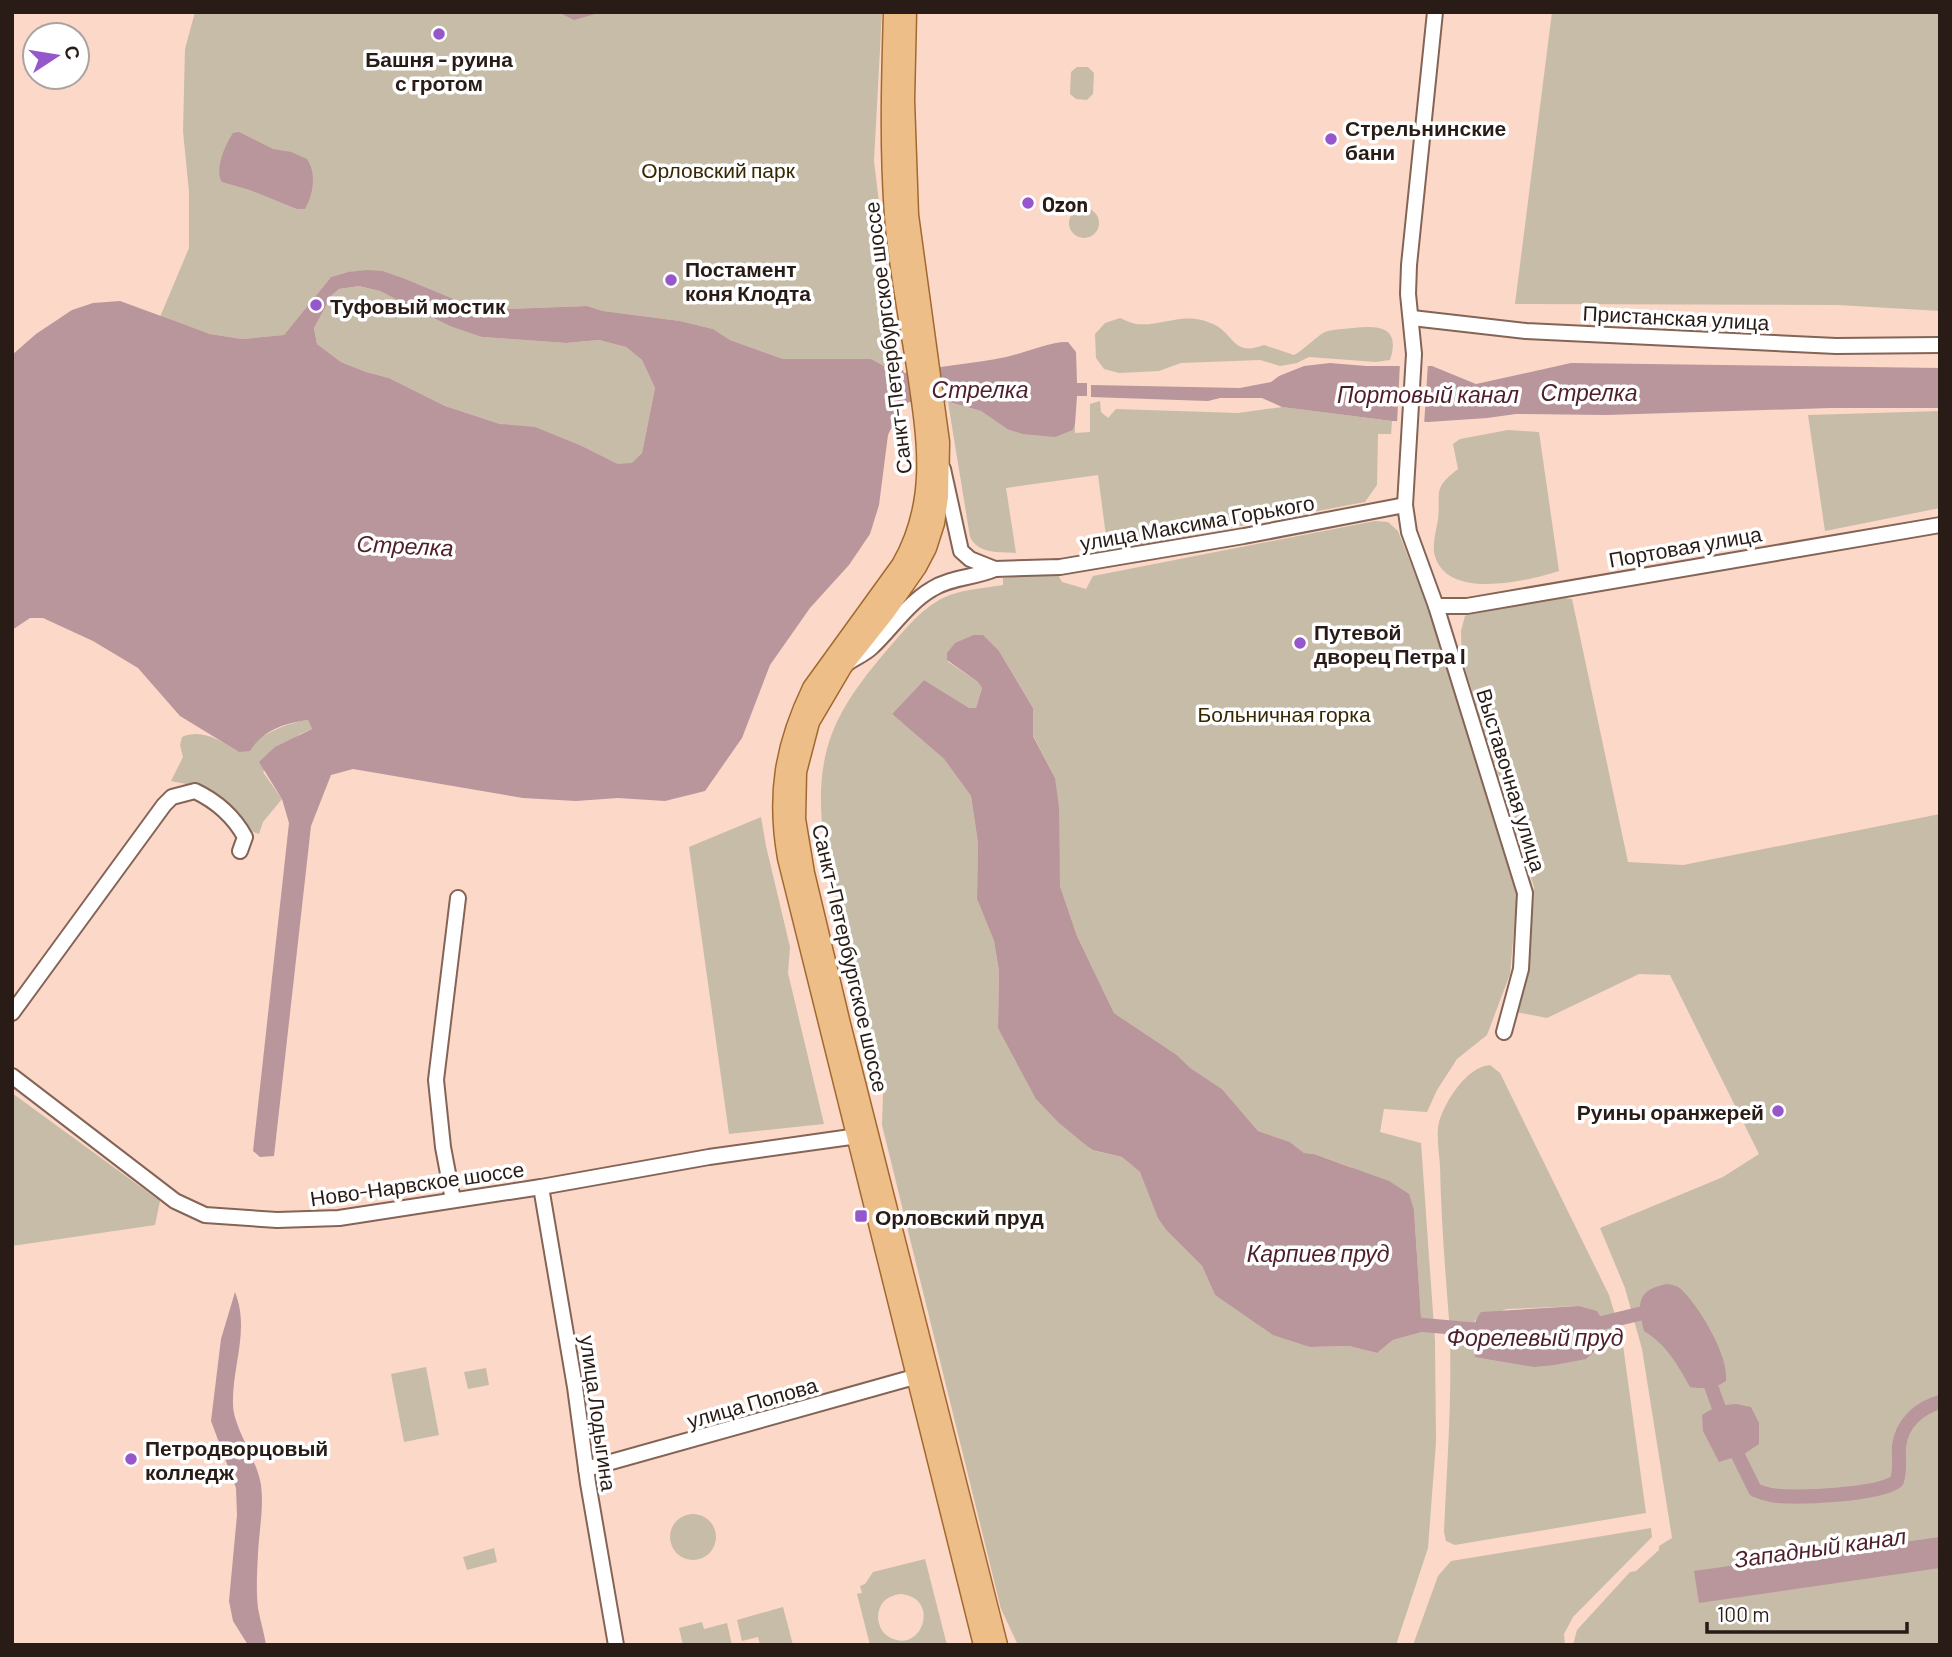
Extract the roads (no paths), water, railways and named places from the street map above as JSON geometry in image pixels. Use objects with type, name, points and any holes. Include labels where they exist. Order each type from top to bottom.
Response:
[{"type":"main road","name":"Санкт-Петербургское шоссе","points":[[862,1135],[805,873],[796,819],[797,772],[810,722],[843,666],[893,603],[927,548],[935,523],[941,464],[894,217],[891,160],[893,12]]},
{"type":"main road","name":"Санкт-Петербургское шоссе","points":[[907,12],[905,160],[921,357]]},
{"type":"main road","name":"Санкт-Петербургское шоссе","points":[[931,420],[924,507],[914,544],[813,688],[793,732],[781,790],[786,858],[862,1135],[922,1375],[984,1645]]},
{"type":"main road","name":"Санкт-Петербургское шоссе","points":[[922,1375],[998,1645]]},
{"type":"street","name":"Выставочная улица","points":[[1435,12],[1409,265],[1408,294],[1414,354],[1405,505],[1409,532],[1437,606],[1525,893],[1521,969],[1504,1032]]},
{"type":"street","name":"Пристанская улица","points":[[1412,318],[1526,331],[1836,346],[1940,345]]},
{"type":"street","points":[[941,464],[961,551],[970,559],[995,569]]},
{"type":"street","name":"улица Максима Горького","points":[[995,569],[1021,570],[1084,564],[1405,505]]},
{"type":"street","name":"Портовая улица","points":[[1437,606],[1467,606],[1940,525]]},
{"type":"street","points":[[843,666],[870,649],[905,611],[933,588],[995,569]]},
{"type":"street","points":[[12,1013],[172,797],[195,791],[227,813],[239,825],[245,837],[240,851]]},
{"type":"street","points":[[453,1200],[443,1147],[436,1080],[458,898]]},
{"type":"street","name":"Ново-Нарвское шоссе","points":[[12,1076],[159,1190],[188,1209],[205,1215],[277,1220],[339,1218],[541,1187],[709,1157],[862,1135]]},
{"type":"street","name":"улица Лодыгина","points":[[541,1187],[616,1645]]},
{"type":"street","name":"улица Попова","points":[[586,1469],[922,1375]]},
{"type":"water","points":[[558,12],[602,12],[574,20]]},
{"type":"water","points":[[239,132],[273,149],[291,152],[307,159],[313,184],[305,209],[297,209],[222,182],[219,171],[222,158],[233,133]]},
{"type":"water","name":"Стрелка","points":[[383,271],[480,310],[587,306],[713,329],[730,340],[783,359],[871,359],[892,370],[903,370],[904,373],[993,359],[1054,343],[1068,342],[1076,352],[1077,383],[1087,383],[1087,396],[1077,396],[1073,430],[1055,437],[1023,434],[1007,429],[981,411],[945,401],[909,402],[900,409],[888,435],[879,505],[870,534],[849,565],[810,608],[770,665],[742,738],[705,791],[665,801],[618,798],[576,801],[523,798],[353,769],[331,775],[311,826],[274,1156],[260,1157],[253,1151],[289,823],[282,799],[259,762],[275,747],[312,729],[308,720],[291,723],[268,733],[250,751],[239,752],[180,716],[138,668],[93,641],[43,618],[30,618],[12,630],[12,355],[36,334],[72,310],[93,303],[120,301],[210,334],[242,339],[284,335],[331,277],[348,272]],"holes":[[[359,286],[380,291],[450,326],[482,337],[566,343],[599,340],[626,347],[642,360],[655,388],[642,453],[632,463],[618,464],[535,427],[500,424],[445,406],[389,378],[341,362],[317,344],[314,328],[332,295],[339,289]]]},
{"type":"water","name":"Портовый канал","points":[[1330,363],[1432,366],[1476,384],[1571,363],[1940,368],[1940,408],[1830,408],[1606,415],[1516,414],[1428,422],[1392,421],[1282,407],[1262,398],[1220,398],[1208,401],[1091,397],[1091,385],[1240,388],[1271,382],[1304,366]]},
{"type":"water","name":"Карпиев пруд","points":[[974,635],[983,635],[999,651],[1033,708],[1033,736],[1055,778],[1059,808],[1060,886],[1077,936],[1114,1013],[1222,1089],[1258,1131],[1290,1142],[1304,1153],[1314,1154],[1389,1181],[1409,1194],[1414,1210],[1422,1332],[1393,1340],[1377,1353],[1349,1346],[1310,1347],[1273,1335],[1215,1295],[1202,1266],[1167,1231],[1158,1218],[1140,1172],[1122,1157],[1092,1150],[1059,1123],[1036,1099],[998,1028],[999,971],[994,941],[977,899],[978,843],[971,796],[944,759],[892,714],[924,680],[969,708],[976,708],[982,688],[978,682],[947,660],[947,653],[955,643]]},
{"type":"water","points":[[1667,1284],[1682,1290],[1712,1333],[1726,1371],[1726,1381],[1722,1384],[1709,1388],[1690,1387],[1665,1349],[1644,1331],[1641,1300],[1649,1290]]},
{"type":"water","points":[[235,1292],[241,1334],[233,1404],[237,1423],[261,1485],[257,1595],[266,1645],[248,1645],[233,1621],[229,1601],[237,1515],[236,1488],[211,1421],[221,1339]]},
{"type":"water","name":"Форелевый пруд","points":[[1579,1306],[1597,1311],[1604,1323],[1601,1345],[1586,1359],[1534,1367],[1475,1357],[1474,1328],[1481,1312]]},
{"type":"water","points":[[1736,1404],[1751,1407],[1759,1423],[1759,1444],[1744,1454],[1719,1462],[1703,1431],[1702,1415],[1717,1406]]},
{"type":"water","points":[[1940,1537],[1940,1568],[1699,1603],[1694,1571]]},
{"type":"waterway","points":[[1585,1327],[1647,1312],[1657,1313]]},
{"type":"waterway","points":[[1412,1324],[1491,1331]]},
{"type":"waterway","points":[[1706,1372],[1724,1422]]},
{"type":"waterway","points":[[1731,1441],[1755,1490],[1771,1495],[1798,1496],[1873,1490],[1897,1481],[1899,1446],[1904,1430],[1919,1412],[1940,1402]]},
{"type":"place","name":"Башня - руина с гротом","points":[[439,34]]},
{"type":"place","name":"Стрельнинские бани","points":[[1331,139]]},
{"type":"place","name":"Ozon","points":[[1028,203]]},
{"type":"place","name":"Постамент коня Клодта","points":[[671,280]]},
{"type":"place","name":"Туфовый мостик","points":[[316,305]]},
{"type":"place","name":"Путевой дворец Петра I","points":[[1300,643]]},
{"type":"place","name":"Руины оранжерей","points":[[1778,1111]]},
{"type":"place","name":"Орловский пруд","points":[[861,1216]]},
{"type":"place","name":"Петродворцовый колледж","points":[[131,1459]]},
{"type":"park label","name":"Орловский парк","points":[[718,169]]},
{"type":"park label","name":"Больничная горка","points":[[1284,713]]},
{"type":"water label","name":"Западный канал","points":[[1820,1547]]}]
